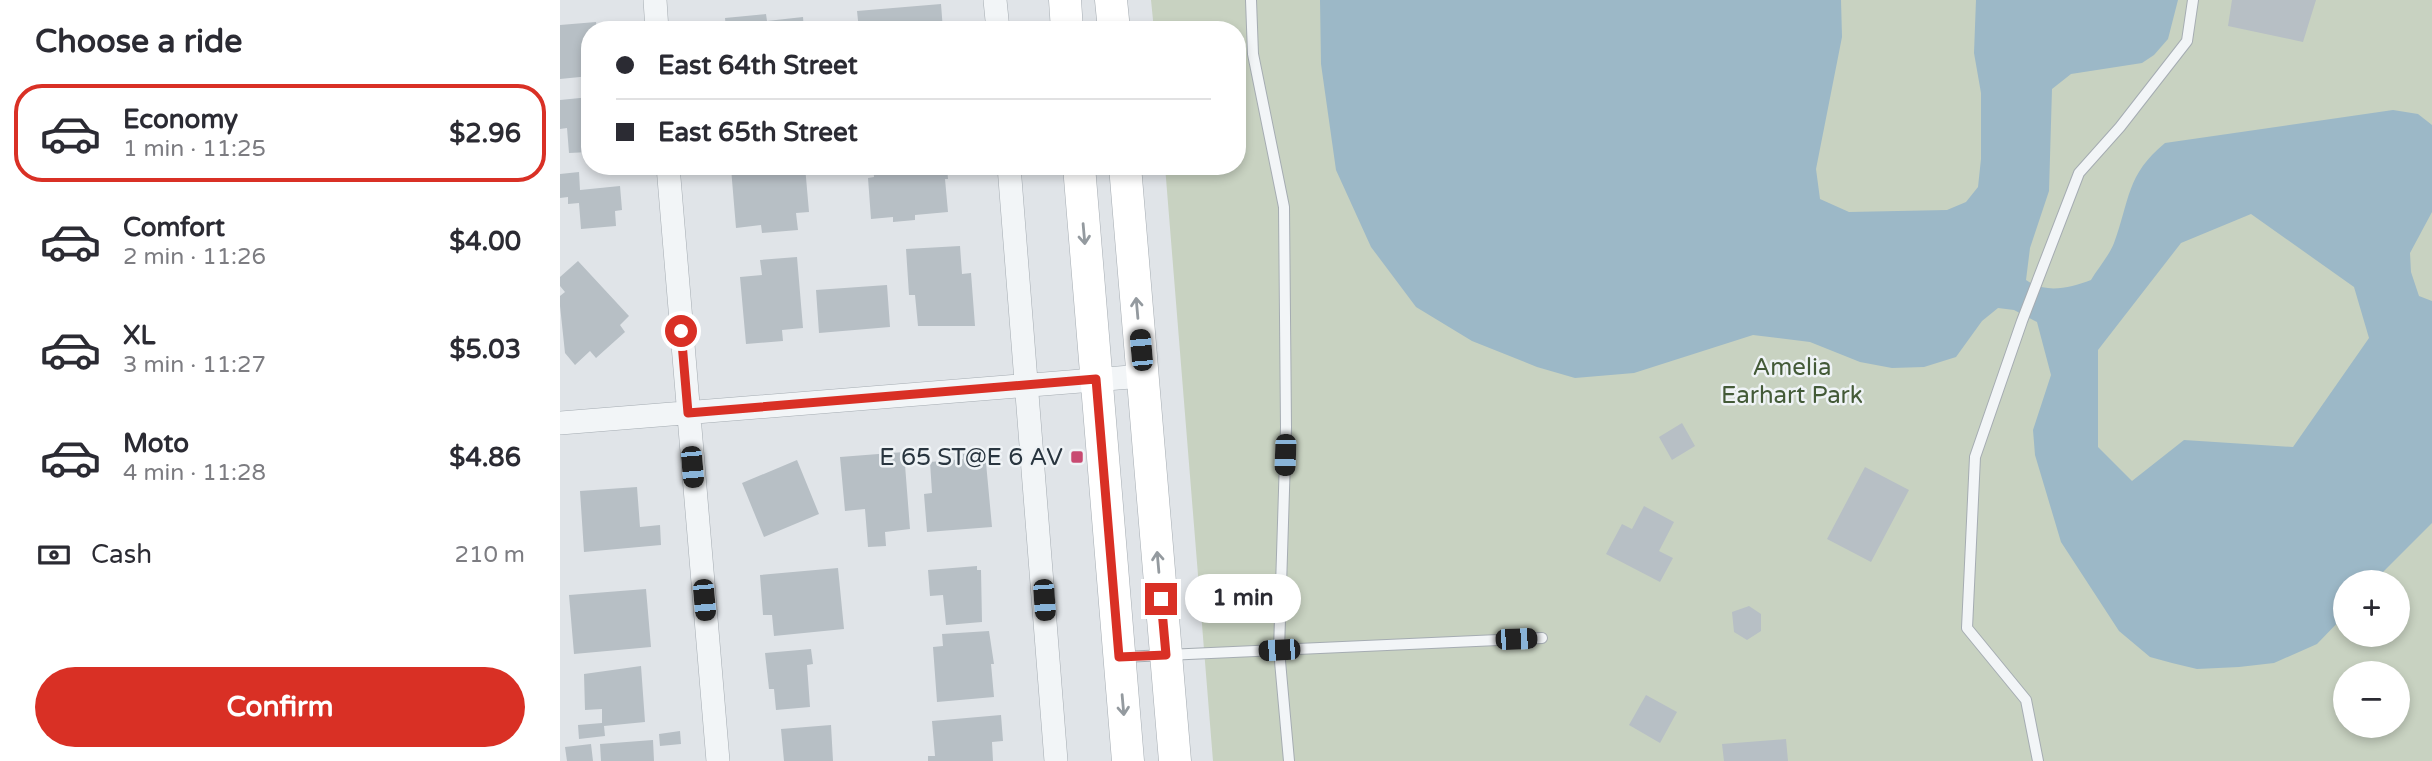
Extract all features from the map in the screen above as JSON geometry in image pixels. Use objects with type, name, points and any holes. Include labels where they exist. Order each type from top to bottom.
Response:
[{"type":"main road","points":[[1065,0],[1066,21]]},
{"type":"main road","points":[[1111,0],[1113,21]]},
{"type":"main road","points":[[1080,175],[1128,761]]},
{"type":"main road","points":[[1126,175],[1175,761]]},
{"type":"street","points":[[655,0],[656,21]]},
{"type":"street","points":[[995,0],[997,21]]},
{"type":"street","points":[[669,175],[718,761]]},
{"type":"street","points":[[1010,175],[1056,761]]},
{"type":"street","points":[[560,423],[1143,376]]},
{"type":"lane","points":[[1251,0],[1253,54],[1284,207],[1286,427],[1279,650],[1289,761]]},
{"type":"lane","points":[[2038,761],[2026,700],[1967,628],[1975,457],[2022,321],[2079,173],[2120,127],[2188,41],[2193,0]]},
{"type":"lane","points":[[1119,657],[1542,638]]},
{"type":"green space","name":"Amelia Earhart Park","points":[[1151,0],[2432,0],[2432,761],[1213,761],[1166,175],[1246,175],[1246,21],[1153,21]]},
{"type":"water","points":[[1320,0],[1841,0],[1842,37],[1816,169],[1820,199],[1849,212],[1947,210],[1966,202],[1978,187],[1981,159],[1981,93],[1974,53],[1976,0],[2178,0],[2168,39],[2154,55],[2142,63],[2071,74],[2052,89],[2049,191],[2030,248],[2026,280],[2050,288],[2091,280],[2114,243],[2136,177],[2152,155],[2165,143],[2393,110],[2418,114],[2432,125],[2432,212],[2410,253],[2411,272],[2419,296],[2432,301],[2432,523],[2385,570],[2333,570],[2333,627],[2317,644],[2274,663],[2239,667],[2197,669],[2150,657],[2119,631],[2061,542],[2035,455],[2033,430],[2051,375],[2037,322],[2014,310],[1998,308],[1982,321],[1956,357],[1924,367],[1892,368],[1860,362],[1810,342],[1753,335],[1634,373],[1575,378],[1537,367],[1472,341],[1416,307],[1371,247],[1336,170],[1321,64]],"holes":[[[2251,214],[2354,287],[2369,338],[2293,447],[2184,440],[2132,481],[2098,447],[2098,350],[2181,243]]]},
{"type":"building","points":[[2232,0],[2316,0],[2303,42],[2228,26]]},
{"type":"building","points":[[941,4],[942,21],[858,21],[857,11]]},
{"type":"building","points":[[766,14],[767,21],[725,21],[725,18]]},
{"type":"building","points":[[803,17],[803,21],[767,21]]},
{"type":"building","points":[[581,23],[581,77],[560,79],[560,25]]},
{"type":"building","points":[[581,98],[581,152],[569,153],[567,128],[560,129],[560,100]]},
{"type":"building","points":[[579,172],[580,190],[620,186],[622,210],[615,211],[616,226],[581,229],[579,203],[568,204],[568,197],[560,198],[560,174]]},
{"type":"building","points":[[732,175],[806,175],[809,212],[796,213],[798,230],[762,233],[761,225],[736,228]]},
{"type":"building","points":[[948,175],[948,179],[945,179],[948,212],[915,215],[915,220],[893,222],[893,217],[871,219],[868,178]]},
{"type":"building","points":[[960,246],[962,274],[971,273],[975,326],[918,326],[915,295],[909,295],[906,249]]},
{"type":"building","points":[[797,257],[803,328],[782,330],[783,341],[746,344],[740,277],[762,275],[760,260]]},
{"type":"building","points":[[578,261],[629,316],[620,325],[625,332],[596,358],[590,351],[575,365],[565,353],[560,296],[565,292],[560,286],[560,277]]},
{"type":"building","points":[[887,285],[890,327],[819,333],[816,290]]},
{"type":"building","points":[[1682,423],[1695,446],[1672,460],[1659,437]]},
{"type":"building","points":[[904,452],[910,529],[885,532],[886,546],[868,547],[865,509],[845,511],[840,457]]},
{"type":"building","points":[[985,452],[992,527],[927,532],[924,494],[932,493],[930,462],[963,459],[963,454]]},
{"type":"building","points":[[797,460],[819,514],[764,537],[742,483]]},
{"type":"building","points":[[1865,467],[1909,490],[1871,562],[1827,539]]},
{"type":"building","points":[[637,487],[640,527],[660,525],[661,545],[584,552],[580,491]]},
{"type":"building","points":[[1644,506],[1674,522],[1659,551],[1673,558],[1660,582],[1606,554],[1622,524],[1632,529]]},
{"type":"building","points":[[977,566],[977,570],[981,570],[982,622],[946,625],[943,595],[930,596],[928,570]]},
{"type":"building","points":[[838,568],[844,629],[774,636],[772,615],[763,615],[760,575]]},
{"type":"building","points":[[646,589],[651,647],[574,654],[569,595]]},
{"type":"building","points":[[1749,606],[1761,614],[1761,631],[1747,640],[1734,632],[1732,612]]},
{"type":"building","points":[[989,631],[994,664],[991,664],[994,697],[937,702],[933,647],[943,646],[942,634]]},
{"type":"building","points":[[811,649],[813,664],[807,665],[810,707],[776,710],[774,689],[769,689],[765,653]]},
{"type":"building","points":[[641,666],[645,722],[604,726],[605,736],[579,739],[578,725],[602,723],[602,709],[585,710],[584,674]]},
{"type":"building","points":[[1646,695],[1677,712],[1660,743],[1629,725]]},
{"type":"building","points":[[1001,715],[1003,741],[992,742],[993,761],[928,761],[928,756],[935,756],[932,721]]},
{"type":"building","points":[[831,725],[833,761],[784,761],[781,729]]},
{"type":"building","points":[[680,731],[681,744],[660,746],[659,734]]},
{"type":"building","points":[[1786,739],[1788,761],[1724,761],[1722,744]]},
{"type":"building","points":[[653,740],[654,761],[601,761],[600,744]]},
{"type":"building","points":[[591,744],[593,761],[567,761],[565,747]]},
{"type":"place","name":"E 65 ST@E 6 AV","points":[[1077,457]]},
{"type":"route","points":[[681,331],[688,413],[1096,379],[1119,657],[1166,655],[1161,599]]}]
